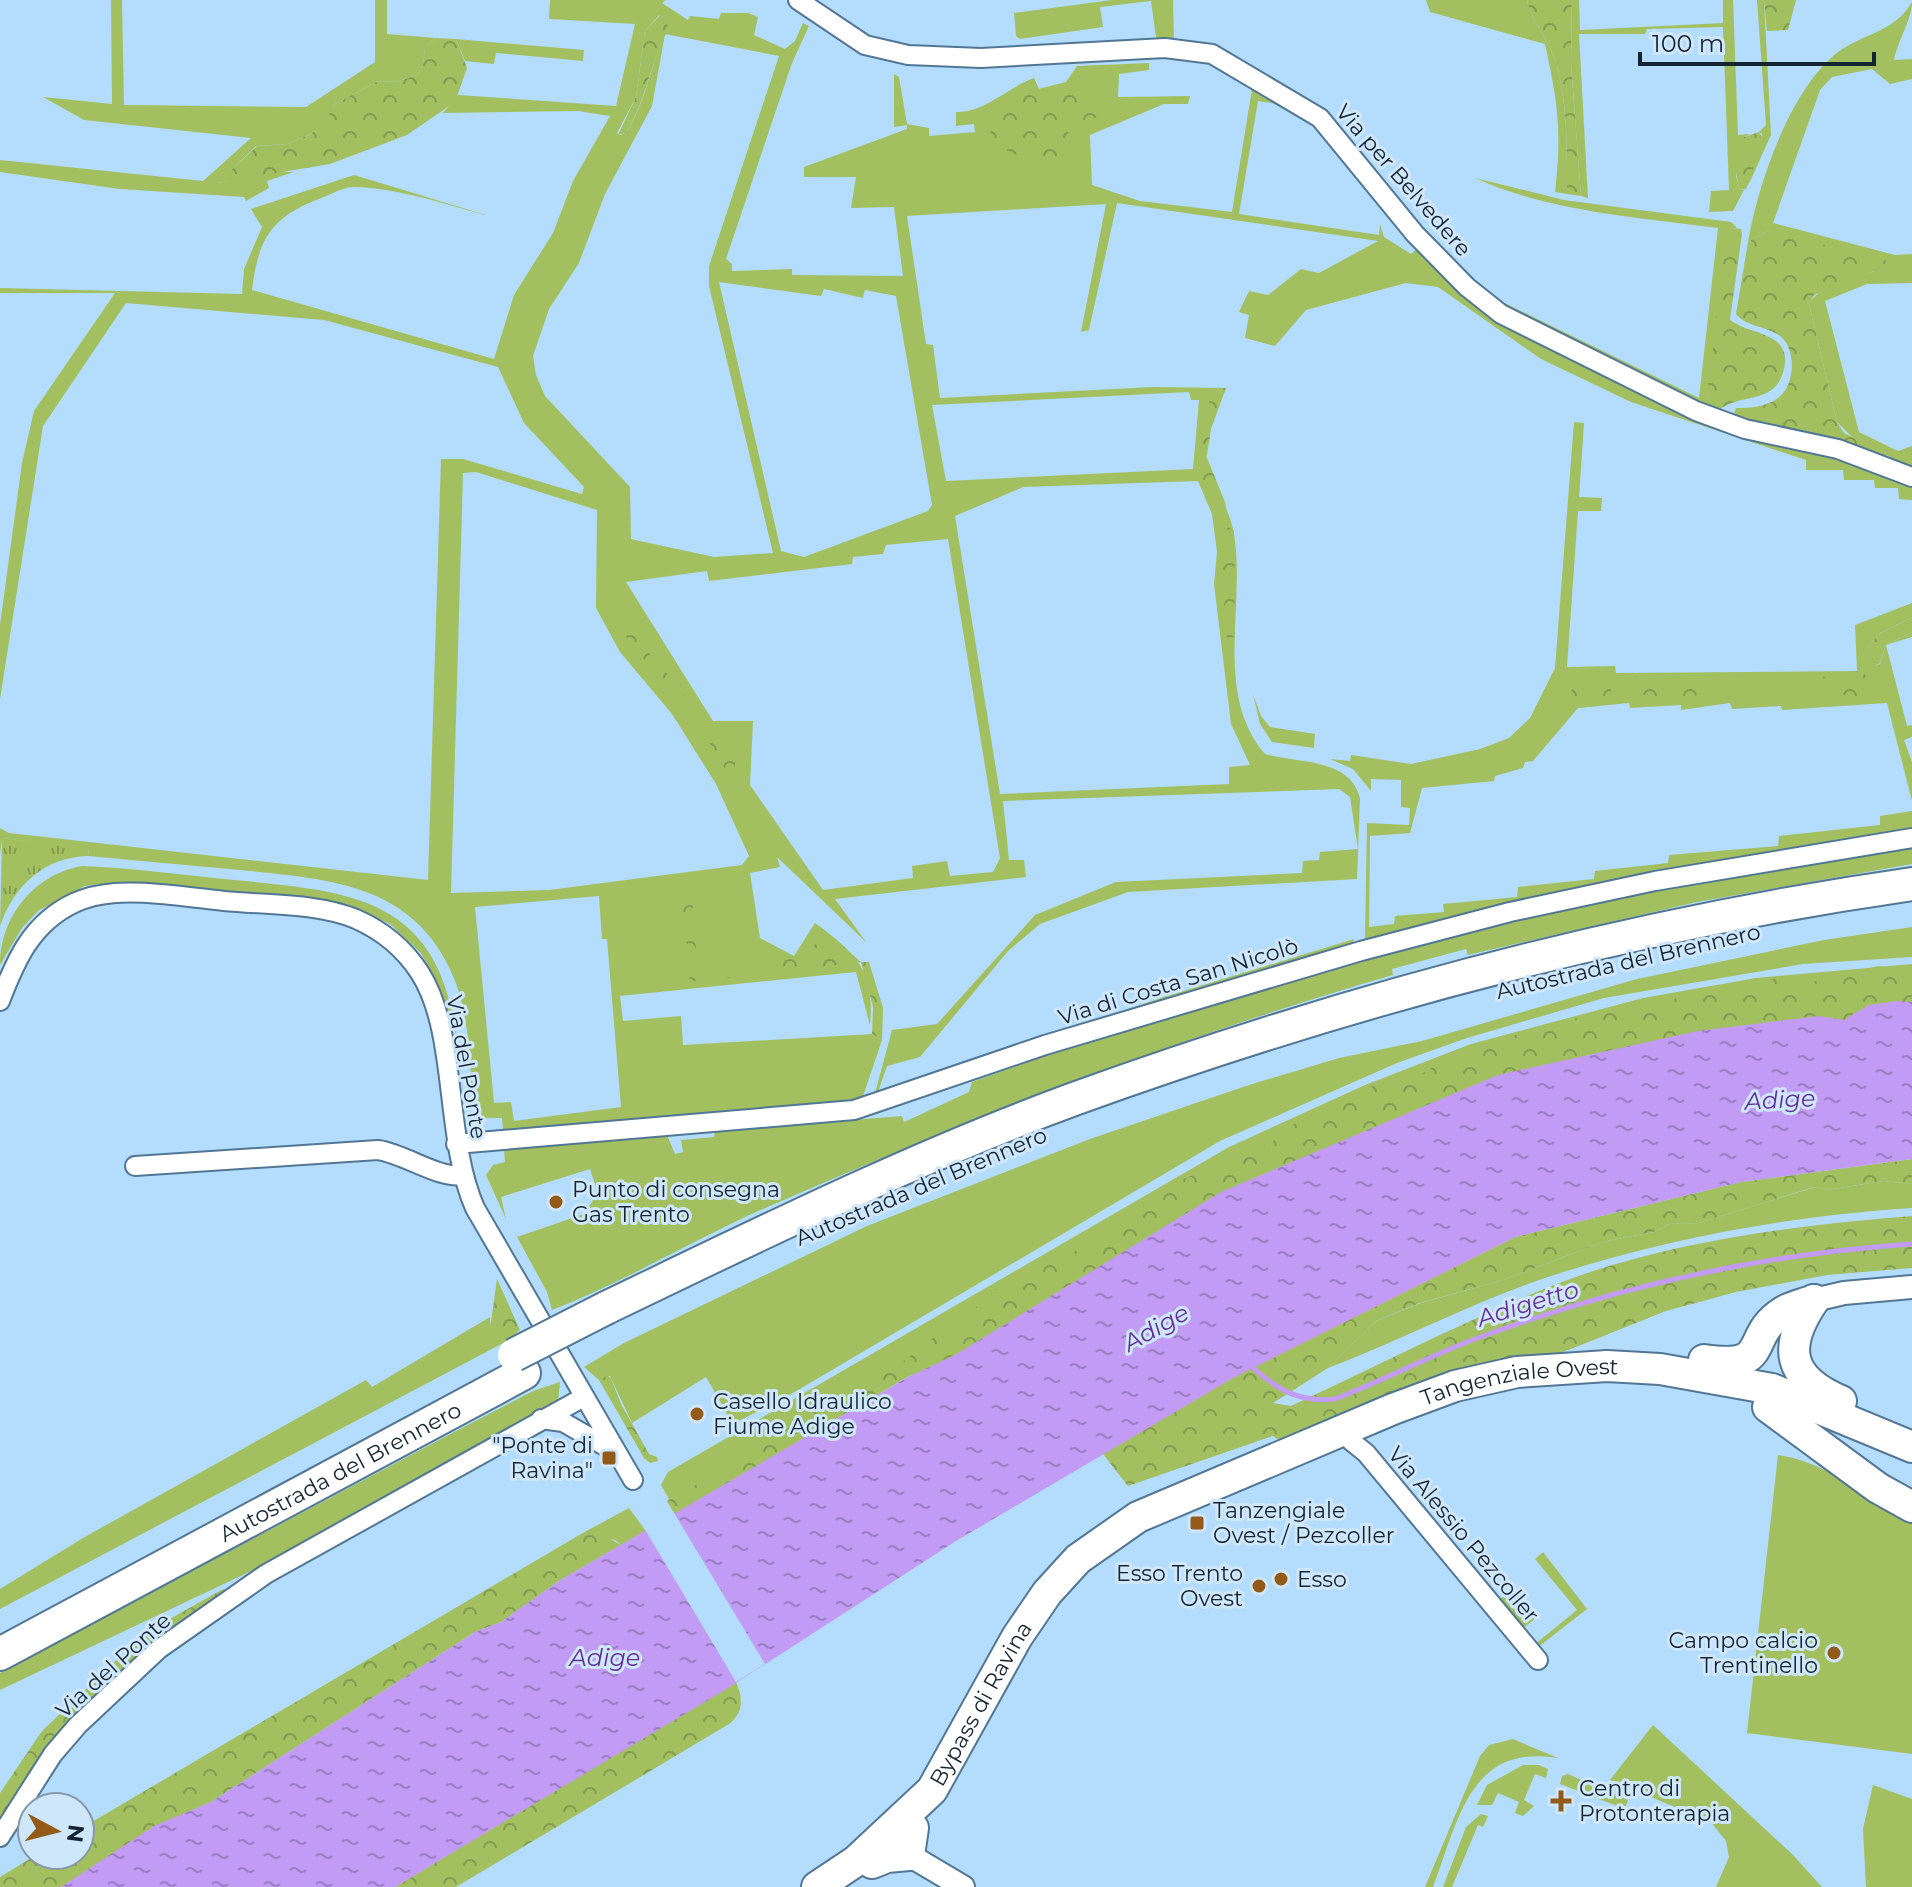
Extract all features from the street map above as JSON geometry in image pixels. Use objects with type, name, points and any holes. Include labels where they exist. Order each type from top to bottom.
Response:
[{"type":"highway","name":"Autostrada del Brennero","points":[[0,1631],[842,1195],[1072,1100],[1311,1020],[1557,952],[1815,898],[1912,884]]},
{"type":"highway","name":"Autostrada del Brennero","points":[[610,1317],[1083,1118],[1322,1039],[1565,970],[1819,919],[1912,906]]},
{"type":"highway","points":[[1607,1366],[1650,1353],[1730,1364],[1745,1360],[1758,1348],[1767,1328],[1784,1311],[1814,1300]]},
{"type":"highway","points":[[1814,1300],[1797,1326],[1794,1345],[1799,1371],[1816,1391],[1906,1432],[1912,1438]]},
{"type":"highway","name":"Autostrada del Brennero","points":[[0,1654],[519,1364]]},
{"type":"highway","name":"Tangenziale Ovest","points":[[1140,1522],[1252,1466],[1455,1386],[1517,1372],[1607,1366],[1709,1375],[1772,1389],[1912,1447]]},
{"type":"highway","name":"Tangenziale Ovest","points":[[1140,1522],[1351,1441],[1482,1395],[1564,1381],[1709,1391],[1768,1407],[1827,1429],[1912,1470]]},
{"type":"highway","points":[[1768,1407],[1878,1488],[1912,1507]]},
{"type":"highway","name":"Bypass di Ravina","points":[[838,1887],[872,1863],[911,1842],[942,1796],[1019,1656],[1056,1599],[1140,1522]]},
{"type":"highway","name":"Bypass di Ravina","points":[[817,1887],[856,1861],[932,1790],[965,1736],[987,1687],[1047,1593],[1078,1559],[1140,1522]]},
{"type":"street","name":"Via per Belvedere","points":[[798,0],[865,45],[921,56],[981,58],[1155,48],[1212,54],[1278,90],[1320,118],[1415,234],[1467,287],[1501,314],[1696,411],[1745,429],[1825,445],[1912,477]]},
{"type":"street","name":"Via di Costa San Nicolò","points":[[456,1144],[867,1108],[1045,1045],[1361,951],[1510,912],[1655,881],[1912,838]]},
{"type":"street","name":"Via del Ponte","points":[[0,1001],[14,965],[43,922],[76,902],[116,893],[302,908],[353,918],[398,945],[430,991],[442,1042],[462,1175],[489,1235],[633,1480]]},
{"type":"street","points":[[135,1166],[378,1150],[406,1156],[451,1177],[462,1175]]},
{"type":"street","points":[[1814,1300],[1844,1293],[1912,1287]]},
{"type":"street","name":"Via del Ponte","points":[[0,1837],[53,1754],[78,1725],[159,1649],[266,1574],[584,1397]]},
{"type":"street","name":"Via del Ponte","points":[[541,1419],[563,1422],[617,1453]]},
{"type":"street","name":"Via Alessio Pezcoller","points":[[1351,1441],[1366,1453],[1538,1660]]},
{"type":"street","points":[[911,1842],[963,1887]]},
{"type":"green space","points":[[111,0],[122,0],[124,105],[306,107],[375,62],[375,0],[387,0],[387,34],[436,38],[425,47],[423,65],[417,75],[396,82],[378,81],[333,105],[329,117],[311,134],[287,144],[256,146],[218,183],[267,172],[294,172],[267,181],[269,188],[246,201],[244,197],[120,189],[0,172],[0,160],[203,181],[251,138],[84,120],[43,97],[112,104]]},
{"type":"green space","points":[[550,0],[666,0],[662,3],[688,20],[690,16],[719,19],[721,13],[748,13],[758,17],[754,35],[785,49],[795,41],[803,23],[809,26],[792,63],[726,259],[732,264],[732,271],[792,269],[792,275],[903,276],[894,207],[851,208],[856,177],[804,177],[804,167],[907,129],[907,125],[894,127],[894,74],[899,77],[907,124],[929,128],[929,136],[975,132],[974,124],[956,126],[956,112],[977,108],[1034,78],[1038,89],[1066,82],[1077,66],[1149,63],[1149,70],[1119,74],[1118,97],[1190,96],[1188,104],[1164,104],[1090,135],[1092,185],[1140,201],[1232,212],[1252,89],[1285,105],[1258,101],[1239,214],[1379,235],[1380,224],[1384,237],[1411,254],[1419,247],[1528,336],[1912,483],[1912,500],[1899,499],[1898,488],[1875,488],[1874,480],[1844,480],[1843,470],[1806,470],[1806,460],[1631,402],[1541,359],[1438,287],[1406,283],[1306,310],[1275,346],[1245,338],[1249,315],[1239,312],[1249,291],[1268,295],[1301,269],[1319,273],[1378,241],[1117,203],[1089,330],[1081,332],[1106,204],[907,216],[926,344],[933,345],[940,398],[1153,387],[1226,388],[1210,432],[1207,459],[1234,534],[1237,590],[1234,648],[1240,704],[1249,730],[1265,754],[1334,769],[1354,785],[1360,798],[1357,879],[1128,892],[1040,924],[1008,951],[920,1057],[887,1066],[878,1092],[1164,997],[1354,939],[1352,944],[874,1097],[892,1030],[937,1024],[1035,915],[1116,882],[1302,873],[1303,861],[1319,860],[1320,852],[1358,849],[1350,797],[1339,789],[1003,801],[1009,860],[1024,860],[1026,877],[835,899],[866,942],[777,857],[780,867],[750,873],[760,938],[794,956],[815,923],[830,934],[852,955],[866,977],[871,1006],[870,1025],[856,972],[620,996],[623,1021],[681,1016],[683,1045],[872,1034],[882,1040],[861,1102],[503,1130],[502,1118],[481,1118],[473,1108],[467,1029],[456,983],[440,950],[419,924],[395,906],[368,892],[306,877],[88,856],[89,849],[2,838],[0,854],[0,828],[9,833],[428,880],[441,459],[463,459],[582,494],[584,487],[524,423],[498,367],[324,320],[126,303],[43,426],[0,699],[0,625],[22,463],[34,411],[115,293],[0,293],[0,288],[242,294],[244,269],[262,227],[251,209],[354,175],[486,215],[404,193],[345,188],[303,206],[278,223],[263,244],[252,290],[494,359],[514,295],[553,233],[573,181],[610,116],[578,111],[443,113],[458,95],[616,106],[635,24],[549,19]],"holes":[[[659,15],[666,34],[779,56],[709,266],[709,286],[773,553],[714,557],[631,539],[630,487],[545,396],[536,375],[533,356],[549,309],[579,263],[605,194],[652,106],[665,36],[639,108],[626,133],[620,135],[617,133],[636,97],[645,31]],[[719,282],[821,296],[824,289],[863,298],[865,290],[896,296],[932,505],[928,511],[804,557],[781,551]],[[1189,392],[1191,400],[1199,400],[1193,469],[946,481],[932,405]],[[476,472],[597,510],[596,608],[620,652],[672,714],[716,784],[749,856],[742,865],[549,890],[451,893],[463,473]],[[1198,481],[1212,514],[1217,552],[1214,584],[1231,724],[1250,765],[1229,767],[1229,784],[1000,794],[955,516],[1023,487]],[[948,539],[1000,858],[993,872],[950,876],[947,861],[912,866],[913,878],[823,890],[750,785],[753,721],[713,721],[626,582],[707,571],[709,581],[852,564],[853,557],[883,554],[886,545]],[[599,896],[602,939],[607,939],[621,1107],[514,1121],[511,1102],[494,1103],[475,907]]]},
{"type":"green space","points":[[1112,0],[1173,0],[1174,44],[1157,44],[1151,1],[1100,7],[1103,27],[1020,39],[1016,36],[1014,13]]},
{"type":"green space","points":[[1426,0],[1527,0],[1553,54],[1560,78],[1566,128],[1567,194],[1555,192],[1558,117],[1545,44],[1430,12]]},
{"type":"green space","points":[[1527,0],[1572,0],[1571,63],[1581,196],[1567,194],[1566,128],[1560,78],[1553,54]]},
{"type":"green space","points":[[1572,0],[1579,0],[1580,30],[1723,23],[1723,0],[1733,0],[1738,135],[1750,134],[1744,137],[1736,176],[1740,190],[1744,190],[1733,211],[1709,212],[1711,191],[1729,190],[1723,27],[1647,29],[1645,34],[1579,34],[1588,198],[1581,196],[1571,63]]},
{"type":"green space","points":[[1757,0],[1764,0],[1771,135],[1748,186],[1762,134],[1759,132],[1766,125]]},
{"type":"green space","points":[[1764,0],[1796,0],[1788,30],[1767,31]]},
{"type":"green space","points":[[1912,2],[1894,60],[1912,59],[1912,79],[1890,84],[1872,69],[1832,77],[1820,90],[1773,223],[1895,255],[1912,254],[1912,283],[1867,284],[1825,301],[1859,432],[1898,451],[1912,446],[1912,468],[1854,439],[1837,422],[1809,304],[1828,288],[1875,271],[1768,231],[1748,242],[1768,166],[1805,89],[1838,52],[1897,20]]},
{"type":"green space","points":[[661,14],[669,28],[633,120],[626,133],[618,135],[636,97],[645,31]]},
{"type":"green space","points":[[436,38],[456,39],[467,68],[455,102],[407,135],[330,164],[217,183],[257,146],[287,144],[311,134],[328,117],[333,105],[378,81],[396,82],[417,75],[423,65],[425,47]]},
{"type":"green space","points":[[456,39],[584,50],[583,61],[496,53],[494,64],[465,61]]},
{"type":"green space","points":[[1034,78],[1046,104],[1063,99],[1073,83],[1098,111],[1098,117],[1068,129],[1070,145],[1065,161],[1047,165],[1036,162],[998,146],[991,135],[990,127],[996,114],[1008,104],[1023,99],[1024,88]]},
{"type":"green space","points":[[1759,132],[1763,139],[1749,182],[1746,189],[1740,190],[1737,156],[1744,137]]},
{"type":"green space","points":[[1475,178],[1564,200],[1731,222],[1737,228],[1732,228],[1705,410],[1529,325],[1459,274],[1397,201],[1492,297],[1699,398],[1718,228],[1563,206],[1533,199]]},
{"type":"green space","points":[[1732,228],[1741,229],[1742,234],[1730,320],[1776,341],[1784,351],[1785,363],[1776,386],[1768,392],[1719,410],[1705,410],[1727,233]]},
{"type":"green space","points":[[1768,231],[1888,261],[1884,267],[1814,295],[1809,304],[1837,422],[1844,433],[1887,454],[1883,457],[1741,425],[1733,416],[1736,408],[1774,401],[1784,392],[1791,377],[1789,349],[1780,336],[1745,322],[1736,314],[1748,242]]},
{"type":"green space","points":[[1213,388],[1226,388],[1211,429],[1207,455],[1198,452],[1198,443]]},
{"type":"green space","points":[[1574,422],[1584,423],[1579,497],[1602,498],[1601,511],[1578,511],[1567,667],[1615,666],[1616,673],[1857,671],[1855,625],[1912,603],[1912,617],[1880,633],[1867,648],[1875,666],[1880,664],[1886,645],[1907,726],[1912,725],[1912,737],[1904,740],[1912,762],[1912,801],[1887,703],[1782,710],[1781,706],[1732,709],[1730,703],[1681,710],[1681,705],[1630,708],[1629,703],[1578,708],[1533,761],[1525,762],[1523,768],[1495,776],[1494,781],[1422,788],[1410,833],[1370,836],[1369,927],[1394,924],[1395,916],[1444,912],[1443,904],[1517,897],[1518,887],[1594,879],[1595,871],[1668,863],[1669,855],[1778,846],[1779,836],[1880,825],[1880,816],[1912,811],[1912,832],[1370,941],[1365,938],[1367,823],[1409,825],[1410,808],[1401,807],[1401,780],[1371,779],[1371,791],[1353,769],[1330,759],[1350,761],[1351,755],[1411,764],[1480,749],[1509,738],[1530,718],[1555,668]]},
{"type":"green space","points":[[1202,457],[1207,458],[1225,502],[1229,521],[1218,513],[1204,488],[1197,465]]},
{"type":"green space","points":[[1228,527],[1234,531],[1235,636],[1228,639],[1222,629],[1226,584],[1222,580],[1224,552],[1220,545]]},
{"type":"green space","points":[[625,617],[658,668],[674,677],[682,695],[691,699],[707,726],[717,732],[721,744],[735,757],[735,768],[726,770],[709,742],[617,625]]},
{"type":"green space","points":[[1912,617],[1912,632],[1886,645],[1880,663],[1875,666],[1867,663],[1867,648],[1880,633]]},
{"type":"green space","points":[[1912,632],[1912,637],[1886,645]]},
{"type":"green space","points":[[1863,673],[1874,682],[1875,690],[1867,702],[1852,700],[1843,694],[1828,698],[1821,694],[1817,684],[1823,677],[1838,678],[1843,685],[1850,675]]},
{"type":"green space","points":[[1637,676],[1655,681],[1717,678],[1722,679],[1725,689],[1692,696],[1650,696],[1633,690]]},
{"type":"green space","points":[[1594,680],[1605,682],[1613,693],[1598,706],[1578,708],[1571,698],[1572,685]]},
{"type":"green space","points":[[1253,694],[1261,716],[1270,727],[1315,734],[1314,748],[1272,742],[1260,724]]},
{"type":"green space","points":[[2,838],[89,848],[88,856],[58,862],[33,876],[13,898],[0,926]]},
{"type":"green space","points":[[1912,844],[1912,864],[1697,902],[1468,955],[1466,949],[1392,969],[1393,975],[1156,1052],[923,1141],[742,1218],[552,1310],[547,1292],[517,1237],[584,1214],[598,1193],[590,1169],[501,1197],[506,1219],[486,1175],[493,1165],[505,1162],[504,1149],[667,1135],[675,1154],[683,1152],[681,1140],[714,1137],[715,1131],[902,1116],[904,1122],[969,1092],[972,1082],[1170,1015],[1372,957],[1607,899]]},
{"type":"green space","points":[[82,866],[316,889],[351,897],[382,910],[409,928],[430,954],[446,989],[456,1035],[440,988],[421,953],[390,924],[347,904],[124,882],[85,886],[38,911],[22,928],[0,965],[6,930],[23,900],[49,878]]},
{"type":"green space","points":[[684,883],[692,903],[701,973],[747,968],[808,955],[824,930],[861,962],[690,982],[681,885]]},
{"type":"green space","points":[[1912,927],[1912,957],[1803,964],[1604,998],[1467,1038],[1397,1063],[1220,1141],[793,1393],[733,1424],[706,1377],[632,1423],[610,1376],[599,1380],[584,1367],[624,1343],[867,1226],[1090,1139],[1249,1085],[1339,1058],[1422,1041],[1637,979],[1824,940]]},
{"type":"green space","points":[[861,962],[869,962],[883,1008],[882,1040],[872,1034],[873,1007]]},
{"type":"green space","points":[[1912,964],[1912,1002],[1897,1001],[907,1377],[835,1419],[667,1501],[669,1499],[661,1485],[668,1472],[1229,1147],[1365,1085],[1471,1044],[1643,998],[1756,978]]},
{"type":"green space","points":[[1878,966],[1888,967],[1892,977],[1912,978],[1912,1002],[1869,1005],[1844,1020],[1819,1016],[1699,1031],[1498,1075],[1221,1192],[955,1355],[907,1377],[675,1515],[667,1501],[742,1459],[820,1407],[827,1407],[851,1384],[872,1381],[892,1366],[898,1366],[943,1330],[955,1330],[991,1290],[1008,1289],[1049,1261],[1062,1260],[1181,1180],[1223,1163],[1222,1155],[1228,1151],[1243,1153],[1268,1144],[1293,1125],[1339,1108],[1373,1085],[1389,1084],[1413,1071],[1421,1075],[1431,1068],[1471,1055],[1490,1042],[1622,1006],[1626,1016],[1639,1016],[1666,1002],[1699,992],[1723,988],[1758,989],[1774,978],[1788,988]]},
{"type":"green space","points":[[1912,1159],[1912,1184],[1883,1181],[1827,1190],[1814,1187],[1699,1223],[1669,1224],[1654,1232],[1606,1241],[1503,1280],[1420,1303],[1376,1321],[1328,1368],[1273,1403],[1291,1406],[1544,1289],[1633,1259],[1679,1248],[1772,1231],[1912,1216],[1912,1268],[1827,1275],[1736,1292],[1666,1311],[1571,1349],[1287,1446],[1273,1436],[1128,1486],[1103,1454],[1233,1377],[1515,1237],[1741,1182]]},
{"type":"green space","points":[[1883,1181],[1912,1184],[1912,1208],[1776,1223],[1686,1240],[1598,1262],[1497,1296],[1328,1368],[1376,1321],[1421,1303],[1503,1280],[1606,1241],[1654,1232],[1669,1224],[1699,1223],[1815,1187],[1827,1190]]},
{"type":"green space","points":[[497,1279],[520,1330],[507,1341],[490,1329]]},
{"type":"green space","points":[[490,1317],[491,1329],[507,1341],[0,1609],[0,1589],[83,1538],[366,1380],[372,1387]]},
{"type":"green space","points":[[607,1376],[611,1378],[621,1404],[649,1454],[657,1457],[658,1461],[650,1463],[644,1458],[599,1380]]},
{"type":"green space","points":[[560,1382],[558,1402],[281,1557],[0,1690],[0,1673],[533,1391]]},
{"type":"green space","name":"Campo calcio Trentinello","points":[[1778,1455],[1830,1472],[1912,1521],[1912,1754],[1747,1733]]},
{"type":"green space","points":[[629,1508],[646,1531],[621,1545],[615,1540],[581,1534]]},
{"type":"green space","points":[[581,1534],[605,1536],[621,1545],[559,1581],[501,1622],[475,1632],[211,1802],[184,1814],[96,1866],[96,1820]]},
{"type":"green space","points":[[1543,1552],[1587,1609],[1537,1648],[1534,1645],[1577,1610],[1535,1559]]},
{"type":"green space","points":[[223,1589],[228,1592],[149,1653],[32,1791],[16,1791],[16,1810],[0,1829],[0,1793],[42,1731],[126,1651],[161,1624]]},
{"type":"green space","points":[[1515,1590],[1537,1617],[1521,1630],[1497,1601]]},
{"type":"green space","points":[[736,1682],[741,1704],[729,1724],[456,1887],[395,1887]]},
{"type":"green space","points":[[1653,1725],[1793,1855],[1822,1887],[1716,1887],[1729,1857],[1726,1841],[1711,1822],[1610,1780]]},
{"type":"green space","points":[[1513,1739],[1558,1758],[1528,1757],[1504,1763],[1486,1775],[1460,1814],[1433,1887],[1425,1887],[1480,1756],[1489,1745]]},
{"type":"green space","points":[[1523,1765],[1539,1765],[1548,1769],[1546,1778],[1535,1774],[1524,1800],[1534,1806],[1523,1816],[1515,1813],[1519,1802],[1498,1793],[1492,1805],[1477,1805],[1487,1785]]},
{"type":"green space","points":[[1568,1774],[1628,1800],[1625,1809],[1560,1784],[1562,1776]]},
{"type":"green space","points":[[1873,1785],[1912,1799],[1912,1887],[1866,1887],[1863,1829]]},
{"type":"green space","points":[[1481,1814],[1488,1816],[1483,1827],[1478,1825],[1452,1887],[1443,1887],[1466,1827]]},
{"type":"green space","points":[[16,1867],[16,1871],[88,1871],[61,1887],[0,1887],[0,1877]]},
{"type":"water","name":"Adige","points":[[1912,1002],[1912,1159],[1741,1182],[1515,1237],[1233,1378],[956,1541],[725,1690],[395,1887],[61,1887],[85,1871],[96,1871],[96,1864],[154,1826],[211,1802],[475,1632],[501,1622],[559,1581],[908,1377],[955,1355],[1221,1192],[1498,1075],[1698,1031],[1819,1016],[1844,1020],[1869,1005]]},
{"type":"pier","points":[[673,1511],[765,1664],[736,1682],[644,1528]]},
{"type":"waterway","name":"Adigetto","points":[[1249,1364],[1288,1392],[1310,1399],[1335,1399],[1486,1335],[1590,1301],[1696,1274],[1750,1264],[1912,1244]]},
{"type":"place","name":"Punto di consegna Gas Trento","points":[[556,1202]]},
{"type":"place","name":"Casello Idraulico Fiume Adige","points":[[697,1414]]},
{"type":"place","name":"\"Ponte di Ravina\"","points":[[609,1458]]},
{"type":"place","name":"Tanzengiale Ovest / Pezcoller","points":[[1197,1523]]},
{"type":"place","name":"Esso","points":[[1281,1579]]},
{"type":"place","name":"Esso Trento Ovest","points":[[1259,1586]]},
{"type":"place","name":"Campo calcio Trentinello","points":[[1834,1653]]},
{"type":"place","name":"Centro di Protonterapia","points":[[1561,1801]]}]
